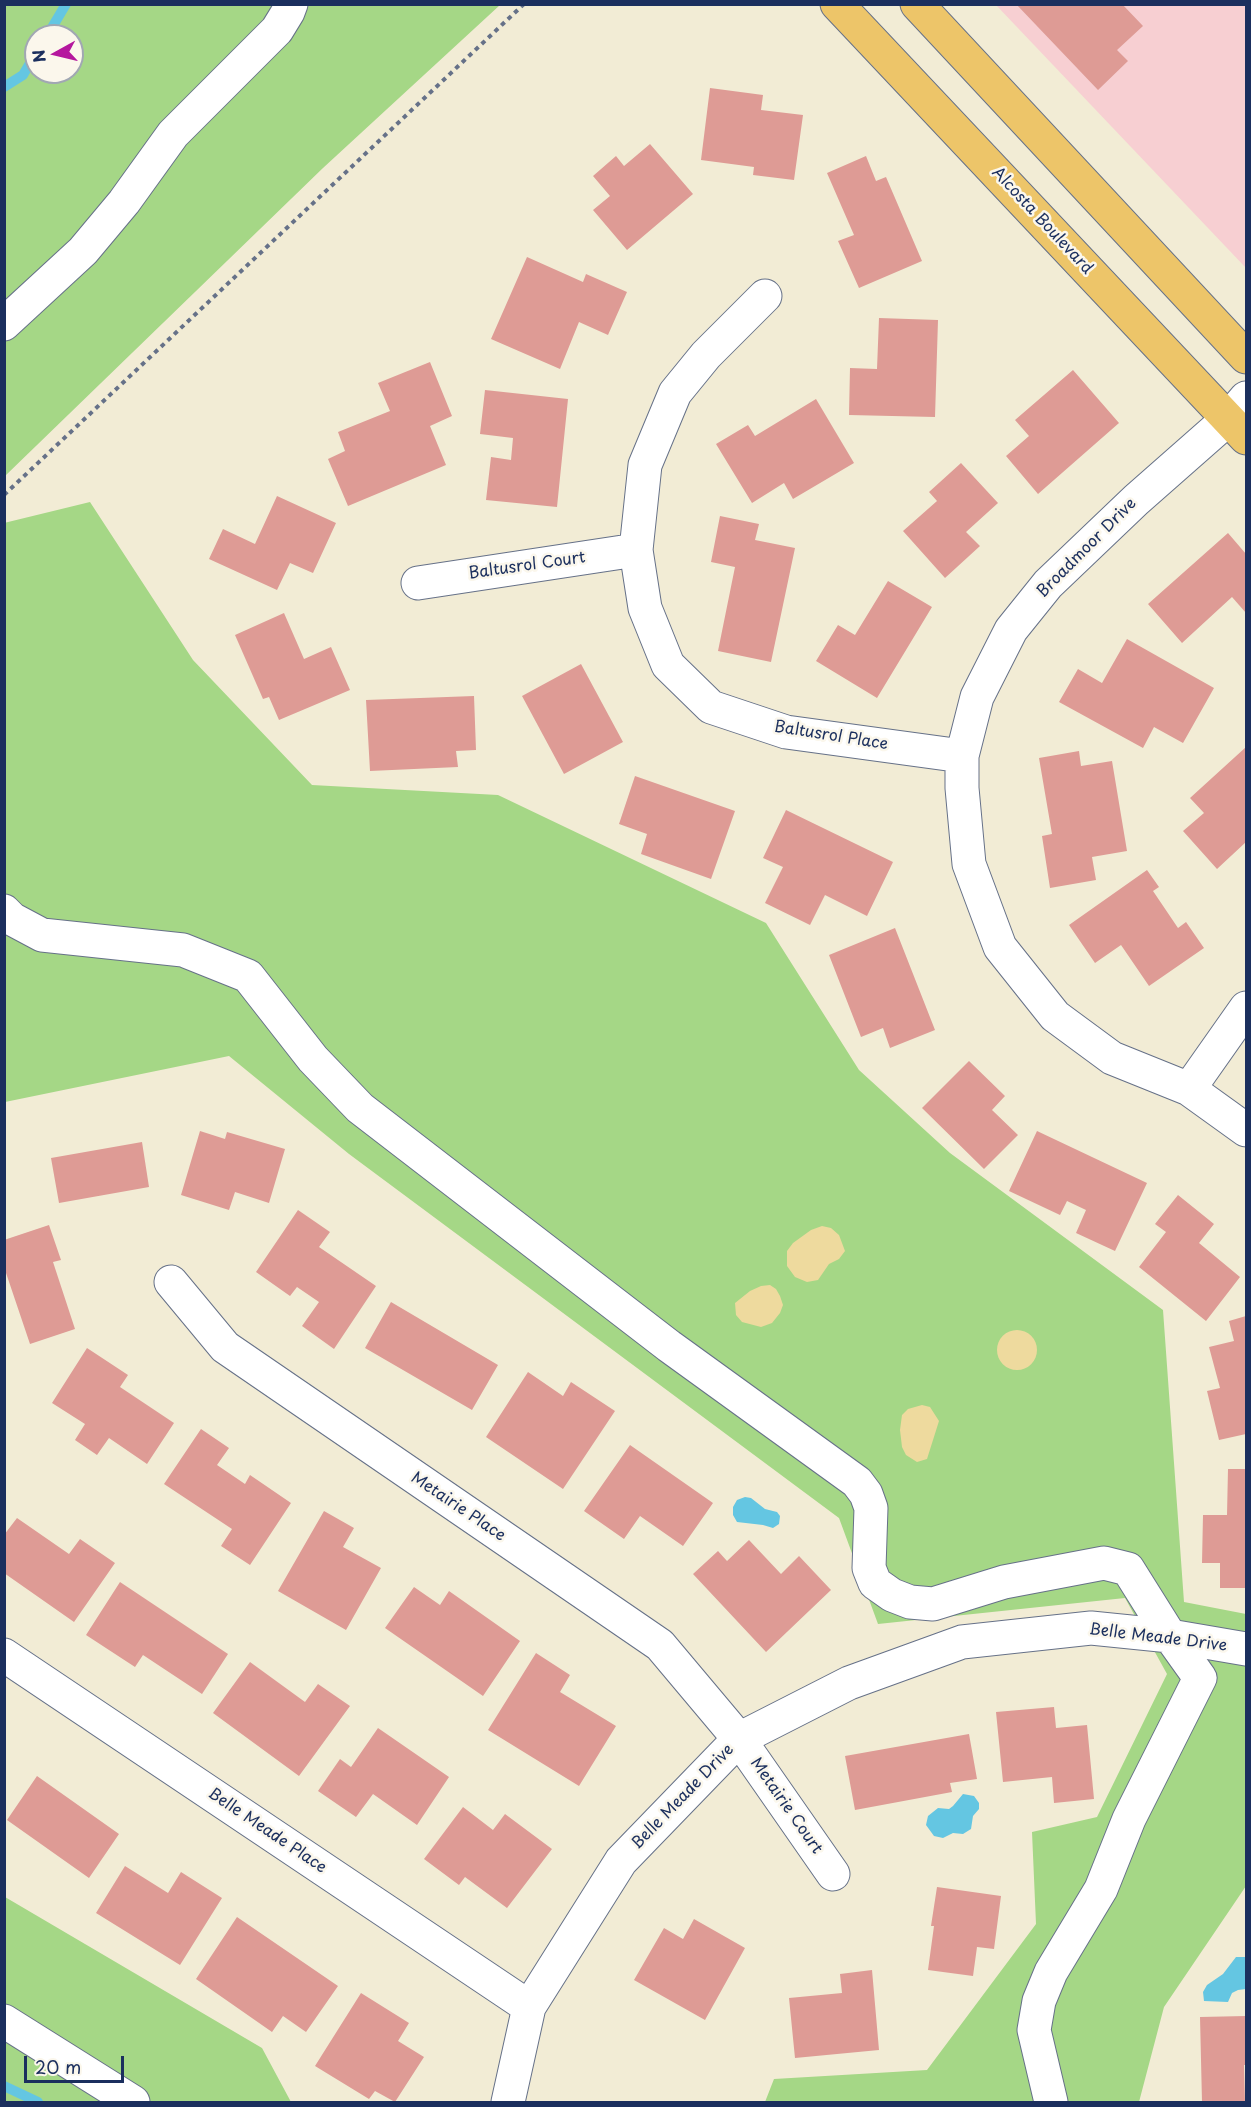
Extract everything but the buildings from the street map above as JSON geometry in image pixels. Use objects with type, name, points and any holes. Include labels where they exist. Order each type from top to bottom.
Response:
[{"type":"main road","name":"Alcosta Boulevard","points":[[837,4],[1240,418]]},
{"type":"main road","points":[[917,4],[1246,357]]},
{"type":"street","points":[[4,324],[83,251],[124,202],[174,134],[277,30],[291,4]]},
{"type":"street","name":"Baltusrol Place","points":[[765,296],[706,355],[675,393],[645,465],[636,550],[645,609],[668,665],[711,707],[786,732],[962,756]]},
{"type":"street","name":"Broadmoor Drive","points":[[1240,418],[1136,500],[1048,584],[1011,630],[977,697],[962,756],[962,788],[969,864],[1000,947],[1055,1016],[1112,1058],[1190,1089],[1246,1130]]},
{"type":"street","name":"Baltusrol Court","points":[[418,583],[636,550]]},
{"type":"street","points":[[4,911],[12,919],[42,935],[183,950],[248,975],[313,1059],[360,1108],[669,1346],[857,1482],[866,1494],[871,1508],[869,1568],[875,1583],[892,1594],[910,1602],[933,1604],[1004,1582],[1104,1563],[1128,1569],[1170,1636],[1200,1678],[1130,1819],[1101,1889],[1051,1972],[1039,2001],[1034,2030],[1051,2103]]},
{"type":"street","points":[[1190,1089],[1246,1008]]},
{"type":"street","name":"Metairie Place","points":[[171,1282],[225,1347],[660,1645],[739,1739]]},
{"type":"street","name":"Belle Meade Drive","points":[[508,2103],[529,2007],[621,1861],[739,1739],[849,1683],[962,1642],[1091,1628],[1170,1636],[1246,1649]]},
{"type":"street","name":"Belle Meade Place","points":[[4,1655],[529,2007]]},
{"type":"street","name":"Metairie Court","points":[[739,1739],[833,1874]]},
{"type":"street","points":[[4,2021],[133,2103]]},
{"type":"path","points":[[4,495],[524,4]]},
{"type":"shaded area","points":[[996,5],[1246,5],[1246,268]]},
{"type":"green space","points":[[4,5],[500,5],[323,168],[5,476]]},
{"type":"green space","points":[[90,502],[193,660],[312,785],[498,795],[766,923],[859,1070],[950,1153],[1163,1310],[1184,1602],[1246,1614],[1246,1886],[1164,2007],[1139,2102],[765,2102],[774,2079],[927,2070],[1036,1924],[1032,1832],[1097,1817],[1167,1674],[1125,1598],[878,1624],[839,1518],[349,1154],[229,1056],[5,1102],[4,523]]},
{"type":"green space","points":[[5,1897],[262,2048],[291,2102],[5,2102]]},
{"type":"sand","points":[[822,1226],[831,1228],[839,1235],[845,1251],[839,1259],[829,1264],[818,1280],[807,1282],[795,1277],[787,1266],[787,1251],[793,1243],[811,1230]]},
{"type":"sand","points":[[770,1285],[780,1296],[783,1305],[780,1313],[772,1323],[761,1327],[742,1322],[736,1315],[735,1303],[750,1291]]},
{"type":"sand","points":[[1017,1330],[1031,1336],[1037,1350],[1031,1364],[1017,1370],[1003,1364],[997,1350],[1003,1336]]},
{"type":"sand","points":[[922,1405],[930,1407],[939,1421],[927,1459],[917,1462],[906,1455],[902,1447],[900,1430],[902,1415],[908,1409]]},
{"type":"water","points":[[745,1497],[751,1498],[765,1509],[777,1512],[780,1516],[779,1524],[773,1528],[737,1522],[733,1515],[733,1507],[737,1500]]},
{"type":"water","points":[[963,1794],[974,1796],[979,1803],[979,1809],[973,1816],[971,1829],[963,1834],[953,1833],[943,1838],[934,1836],[926,1825],[928,1816],[938,1808],[949,1809]]},
{"type":"water","points":[[1236,1957],[1246,1957],[1246,1989],[1232,1993],[1228,2002],[1204,2001],[1203,1992],[1207,1985],[1223,1974]]},
{"type":"waterway","points":[[54,24],[66,4]]},
{"type":"waterway","points":[[4,87],[24,73]]},
{"type":"waterway","points":[[4,2086],[38,2102]]}]
